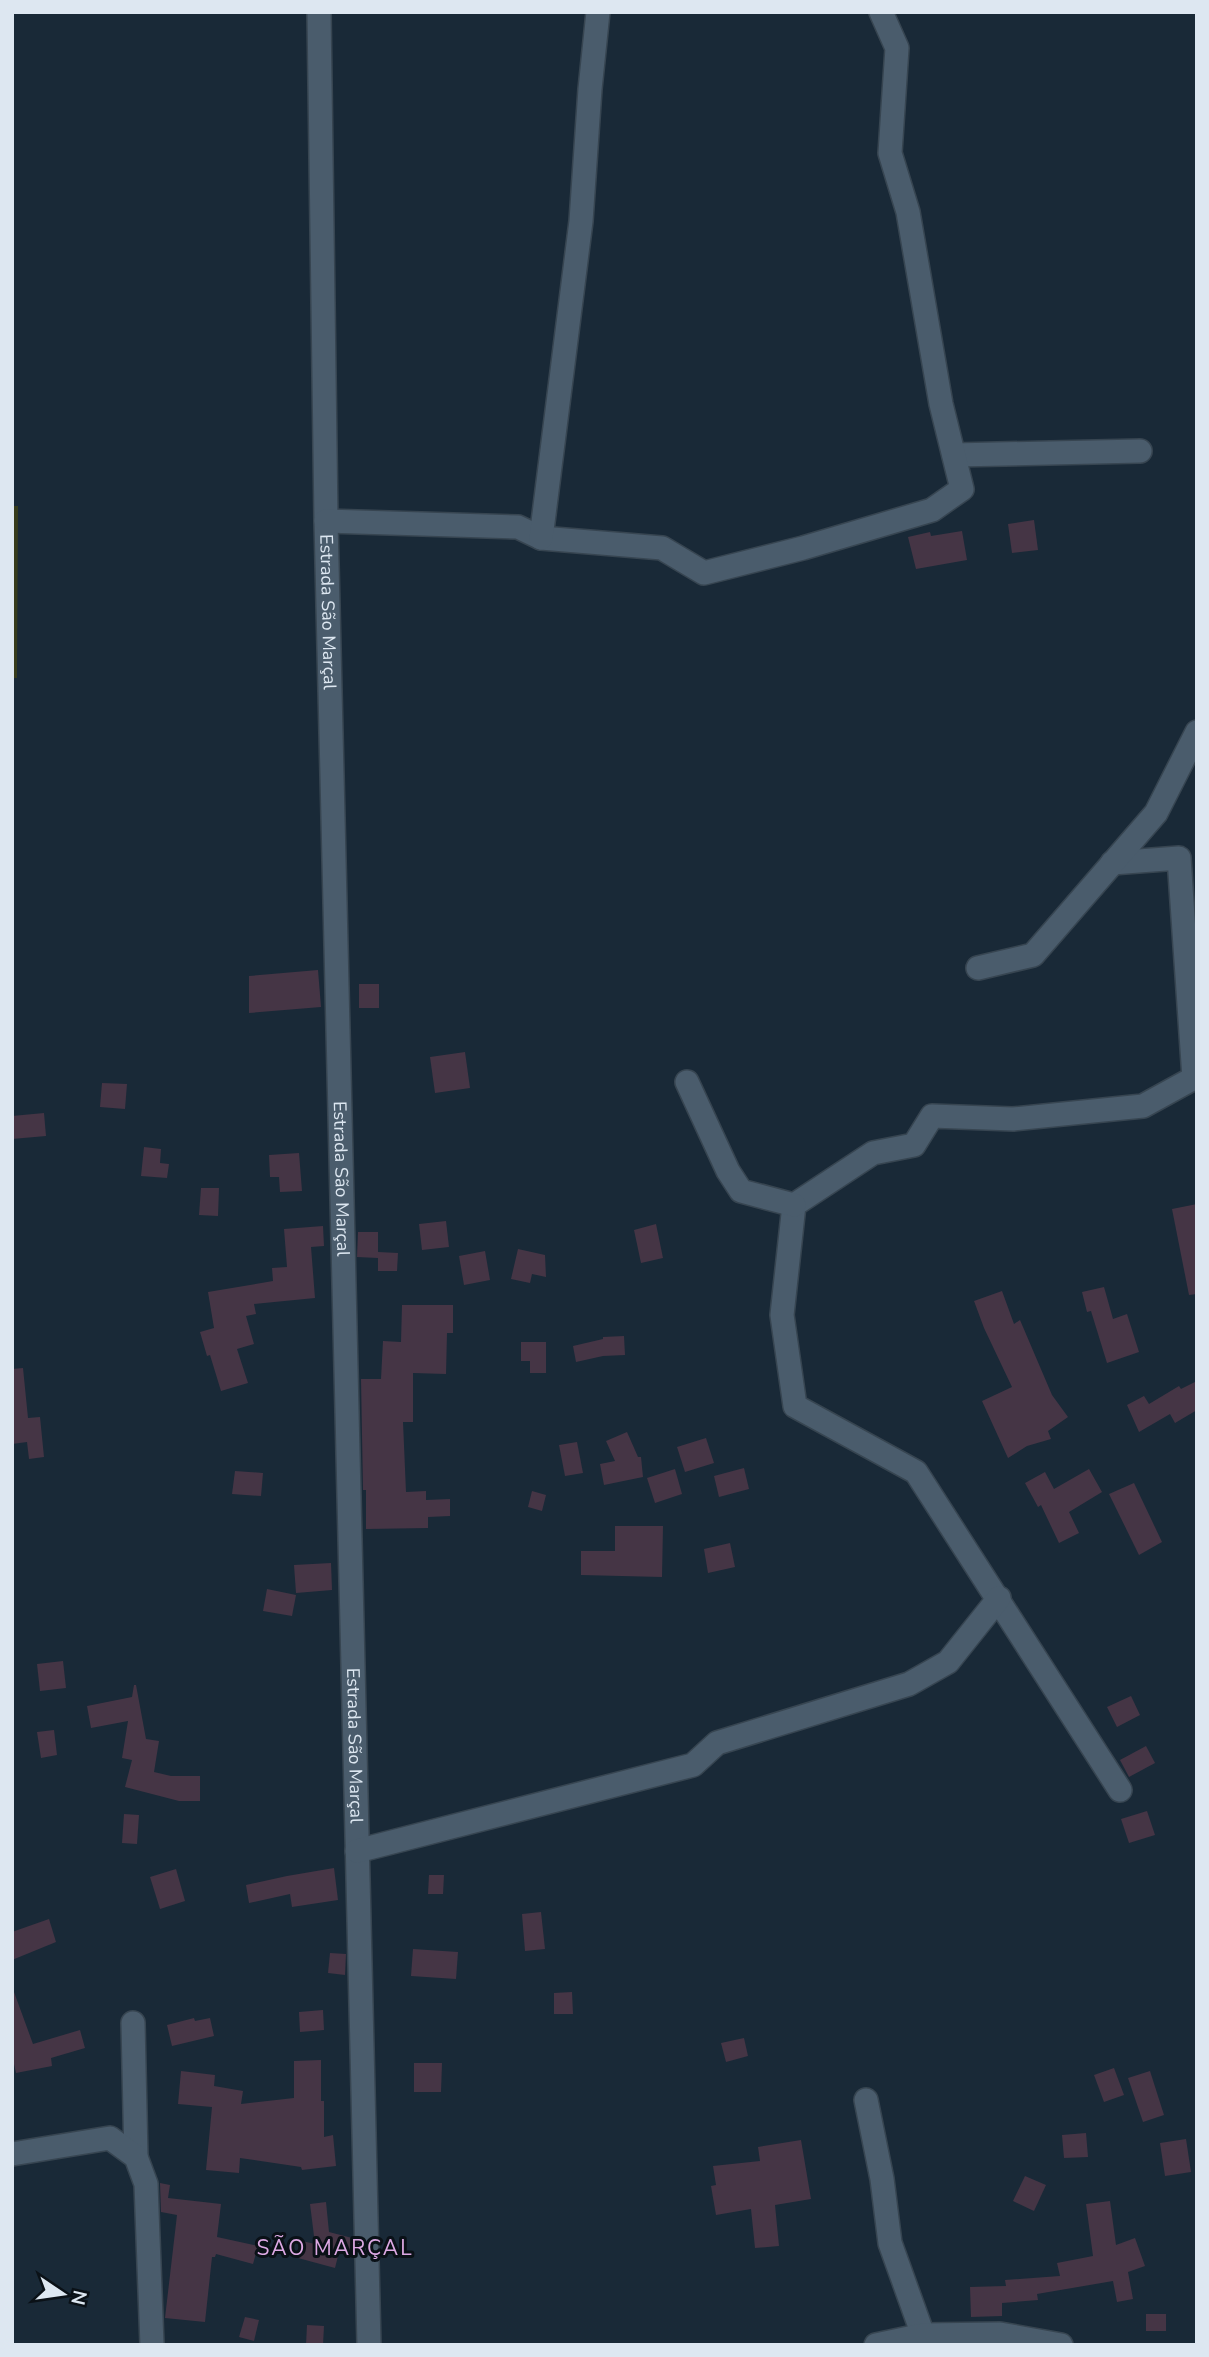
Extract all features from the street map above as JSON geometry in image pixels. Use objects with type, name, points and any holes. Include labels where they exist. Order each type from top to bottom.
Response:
[{"type":"street","name":"Estrada São Marçal","points":[[318,12],[326,521],[369,2345]]},
{"type":"street","points":[[541,538],[581,220],[598,12]]},
{"type":"street","points":[[326,521],[518,527],[541,538],[662,548],[704,573],[803,548],[932,510],[962,489],[941,404],[908,212],[890,153],[897,48],[881,12]]},
{"type":"street","points":[[954,455],[1140,450]]},
{"type":"street","points":[[978,968],[1033,955],[1156,813],[1197,732]]},
{"type":"street","points":[[687,1082],[741,1191],[794,1205],[873,1153],[915,1145],[932,1116],[1013,1119],[1143,1106],[1194,1078],[1179,858],[1112,863]]},
{"type":"street","points":[[794,1205],[782,1315],[795,1406],[916,1472],[1120,1790]]},
{"type":"street","points":[[356,1851],[693,1765],[718,1743],[909,1684],[948,1662],[999,1598]]},
{"type":"street","points":[[132,2023],[136,2157],[146,2183],[152,2345]]},
{"type":"street","points":[[866,2100],[882,2179],[890,2243],[923,2335]]},
{"type":"street","points":[[12,2154],[110,2138],[136,2157]]},
{"type":"street","points":[[876,2345],[923,2335],[1000,2334],[1060,2345]]},
{"type":"green space","points":[[12,506],[18,506],[17,678],[12,678]]},
{"type":"building","points":[[1034,520],[1038,550],[1012,553],[1008,524]]},
{"type":"building","points":[[962,531],[967,560],[916,569],[908,537],[930,532],[931,536]]},
{"type":"building","points":[[318,970],[321,1007],[249,1013],[249,976]]},
{"type":"building","points":[[359,984],[379,984],[379,1008],[359,1008]]},
{"type":"building","points":[[465,1052],[470,1088],[435,1093],[430,1057]]},
{"type":"building","points":[[102,1083],[127,1084],[125,1109],[100,1107]]},
{"type":"building","points":[[44,1113],[46,1136],[12,1139],[12,1116]]},
{"type":"building","points":[[144,1147],[161,1149],[160,1163],[169,1164],[167,1178],[141,1176]]},
{"type":"building","points":[[299,1153],[302,1191],[280,1192],[279,1177],[270,1177],[269,1155]]},
{"type":"building","points":[[201,1188],[219,1188],[218,1216],[199,1215]]},
{"type":"building","points":[[1197,1204],[1197,1294],[1189,1295],[1172,1209]]},
{"type":"building","points":[[446,1221],[449,1247],[422,1250],[419,1224]]},
{"type":"building","points":[[656,1224],[663,1258],[641,1263],[634,1230]]},
{"type":"building","points":[[323,1226],[324,1246],[311,1247],[315,1298],[254,1304],[256,1314],[246,1316],[254,1344],[237,1349],[248,1383],[221,1391],[200,1332],[214,1328],[208,1292],[273,1281],[272,1268],[287,1267],[284,1229]]},
{"type":"building","points":[[358,1232],[378,1232],[378,1258],[357,1257]]},
{"type":"building","points":[[518,1249],[545,1255],[546,1277],[532,1274],[530,1283],[511,1279]]},
{"type":"building","points":[[485,1251],[490,1280],[464,1285],[459,1256]]},
{"type":"building","points":[[378,1252],[398,1253],[397,1271],[378,1271]]},
{"type":"building","points":[[1104,1287],[1113,1319],[1127,1314],[1139,1352],[1107,1363],[1091,1311],[1087,1312],[1082,1292]]},
{"type":"building","points":[[1002,1291],[1014,1324],[1020,1320],[1052,1395],[1068,1417],[1048,1431],[1051,1439],[1027,1446],[1008,1458],[982,1401],[1012,1387],[974,1301]]},
{"type":"building","points":[[402,1305],[453,1305],[453,1333],[447,1333],[446,1374],[413,1373],[413,1422],[403,1422],[406,1492],[426,1491],[426,1500],[450,1499],[450,1516],[428,1517],[428,1528],[366,1529],[361,1379],[381,1379],[383,1341],[401,1342]]},
{"type":"building","points":[[624,1336],[625,1355],[603,1356],[576,1362],[573,1346],[603,1337]]},
{"type":"building","points":[[521,1342],[546,1342],[546,1373],[530,1373],[530,1361],[521,1361]]},
{"type":"building","points":[[23,1368],[28,1418],[40,1417],[44,1457],[29,1459],[27,1442],[12,1444],[12,1369]]},
{"type":"building","points":[[1197,1381],[1197,1410],[1175,1423],[1170,1414],[1139,1432],[1127,1405],[1144,1396],[1149,1404],[1179,1386],[1181,1389]]},
{"type":"building","points":[[627,1432],[638,1457],[641,1457],[643,1477],[604,1485],[600,1464],[615,1461],[606,1441]]},
{"type":"building","points":[[706,1438],[714,1463],[685,1472],[677,1447]]},
{"type":"building","points":[[577,1442],[583,1473],[565,1476],[559,1445]]},
{"type":"building","points":[[744,1468],[749,1489],[719,1497],[714,1476]]},
{"type":"building","points":[[675,1469],[682,1494],[655,1503],[647,1478]]},
{"type":"building","points":[[1089,1469],[1102,1492],[1069,1512],[1079,1533],[1059,1543],[1041,1505],[1038,1507],[1025,1483],[1045,1472],[1054,1489]]},
{"type":"building","points":[[235,1471],[263,1473],[261,1496],[232,1494]]},
{"type":"building","points":[[1134,1483],[1162,1542],[1139,1555],[1109,1494]]},
{"type":"building","points":[[532,1491],[546,1495],[542,1511],[528,1507]]},
{"type":"building","points":[[615,1526],[663,1526],[662,1577],[581,1575],[581,1551],[615,1551]]},
{"type":"building","points":[[730,1543],[735,1567],[708,1573],[704,1549]]},
{"type":"building","points":[[331,1563],[332,1590],[296,1593],[294,1565]]},
{"type":"building","points":[[267,1589],[296,1595],[292,1616],[263,1611]]},
{"type":"building","points":[[63,1661],[66,1688],[40,1691],[37,1664]]},
{"type":"building","points":[[134,1685],[146,1739],[159,1741],[154,1772],[171,1776],[200,1776],[200,1801],[179,1801],[125,1787],[132,1760],[122,1758],[128,1721],[91,1728],[87,1706],[132,1697]]},
{"type":"building","points":[[1131,1696],[1140,1715],[1117,1727],[1107,1707]]},
{"type":"building","points":[[54,1730],[57,1755],[41,1758],[37,1732]]},
{"type":"building","points":[[1146,1746],[1155,1763],[1129,1777],[1120,1760]]},
{"type":"building","points":[[1147,1811],[1155,1835],[1129,1843],[1121,1819]]},
{"type":"building","points":[[124,1814],[139,1815],[137,1844],[122,1843]]},
{"type":"building","points":[[334,1868],[338,1900],[292,1907],[290,1894],[249,1903],[246,1885]]},
{"type":"building","points":[[176,1869],[185,1901],[160,1909],[150,1877]]},
{"type":"building","points":[[429,1875],[444,1875],[443,1894],[428,1894]]},
{"type":"building","points":[[541,1912],[545,1949],[525,1951],[522,1914]]},
{"type":"building","points":[[49,1919],[56,1942],[12,1960],[12,1932]]},
{"type":"building","points":[[413,1949],[458,1952],[456,1979],[411,1976]]},
{"type":"building","points":[[330,1953],[346,1954],[345,1975],[328,1973]]},
{"type":"building","points":[[14,1992],[33,2044],[80,2030],[85,2048],[51,2058],[52,2066],[16,2073],[12,2055]]},
{"type":"building","points":[[572,1992],[573,2014],[554,2014],[554,1993]]},
{"type":"building","points":[[323,2010],[324,2030],[300,2032],[299,2012]]},
{"type":"building","points":[[194,2018],[195,2021],[210,2018],[214,2036],[172,2046],[167,2025]]},
{"type":"building","points":[[744,2038],[748,2056],[726,2062],[721,2043]]},
{"type":"building","points":[[321,2060],[324,2137],[333,2135],[336,2166],[302,2170],[301,2167],[240,2158],[239,2173],[206,2170],[212,2107],[178,2104],[181,2071],[215,2075],[214,2086],[243,2091],[241,2104],[294,2098],[294,2061]]},
{"type":"building","points":[[414,2063],[442,2063],[441,2092],[414,2092]]},
{"type":"building","points":[[1114,2068],[1124,2095],[1104,2102],[1094,2075]]},
{"type":"building","points":[[1150,2071],[1164,2115],[1143,2122],[1128,2078]]},
{"type":"building","points":[[1086,2133],[1088,2157],[1064,2158],[1062,2135]]},
{"type":"building","points":[[1186,2139],[1191,2172],[1165,2176],[1160,2143]]},
{"type":"building","points":[[801,2140],[811,2199],[775,2205],[779,2246],[755,2248],[751,2209],[716,2215],[711,2186],[716,2185],[713,2166],[760,2161],[758,2147]]},
{"type":"building","points":[[1025,2176],[1046,2185],[1034,2211],[1013,2201]]},
{"type":"building","points":[[160,2183],[170,2185],[168,2198],[221,2204],[217,2237],[258,2246],[253,2264],[216,2254],[212,2257],[205,2322],[165,2318],[177,2215],[161,2212]]},
{"type":"building","points":[[1110,2201],[1116,2245],[1135,2238],[1145,2266],[1128,2272],[1133,2299],[1117,2302],[1113,2281],[1037,2294],[1038,2300],[1002,2303],[1002,2316],[971,2317],[970,2287],[1006,2286],[1005,2280],[1060,2276],[1057,2263],[1093,2256],[1086,2204]]},
{"type":"building","points":[[326,2202],[329,2232],[352,2238],[349,2254],[339,2252],[335,2268],[298,2258],[302,2241],[315,2244],[310,2204]]},
{"type":"building","points":[[1146,2314],[1166,2314],[1166,2331],[1146,2331]]},
{"type":"building","points":[[245,2317],[259,2320],[254,2341],[239,2337]]},
{"type":"building","points":[[307,2325],[324,2326],[323,2345],[306,2345]]},
{"type":"district","name":"SÃO MARÇAL","points":[[335,2248]]}]
